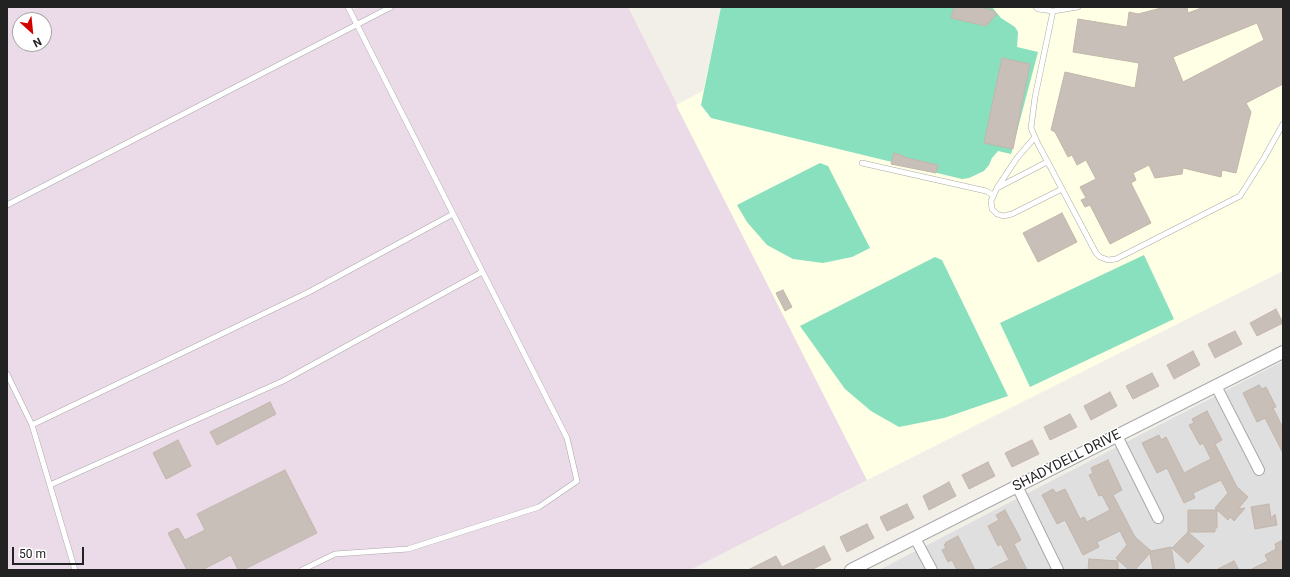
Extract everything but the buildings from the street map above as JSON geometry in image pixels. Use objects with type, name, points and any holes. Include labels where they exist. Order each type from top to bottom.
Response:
[{"type":"street","name":"SHADYDELL DRIVE","points":[[851,570],[1283,352]]},
{"type":"street","points":[[1216,386],[1259,470]]},
{"type":"street","points":[[1117,436],[1158,518]]},
{"type":"street","points":[[1017,486],[1058,570]]},
{"type":"street","points":[[915,538],[932,570]]},
{"type":"lane","points":[[302,570],[335,554],[408,549],[539,507],[577,480],[567,438],[348,7]]},
{"type":"lane","points":[[7,205],[390,7]]},
{"type":"lane","points":[[1036,7],[1038,9],[1053,11],[1078,7]]},
{"type":"lane","points":[[1053,11],[1035,97],[1031,128],[1047,162],[1096,253],[1100,257],[1108,260],[1116,259],[1240,196],[1283,124]]},
{"type":"lane","points":[[1035,137],[1017,158],[997,188],[991,201],[992,209],[997,214],[1002,216],[1012,214],[1062,189]]},
{"type":"lane","points":[[997,188],[1047,162]]},
{"type":"lane","points":[[862,163],[986,191],[993,195]]},
{"type":"lane","points":[[32,425],[309,292],[453,214]]},
{"type":"lane","points":[[50,484],[283,381],[482,272]]},
{"type":"lane","points":[[7,374],[32,425],[75,570]]},
{"type":"shaded area","points":[[7,7],[353,7],[354,9],[359,7],[628,7],[867,480],[690,570],[7,570]]},
{"type":"shaded area","points":[[721,7],[1283,7],[1283,271],[867,480],[676,105],[703,91]]},
{"type":"shaded area","points":[[1283,361],[1283,570],[879,570]]},
{"type":"green space","points":[[721,7],[992,7],[1001,18],[1015,27],[1018,32],[1017,47],[1038,52],[1011,154],[998,151],[984,171],[969,178],[962,179],[711,118],[701,105]]},
{"type":"green space","points":[[820,163],[828,166],[870,248],[852,257],[823,263],[793,259],[767,245],[747,222],[737,205]]},
{"type":"green space","points":[[1144,255],[1174,319],[1030,387],[1000,323]]},
{"type":"green space","points":[[935,257],[942,260],[1008,396],[944,418],[899,427],[871,411],[845,389],[800,326]]}]
